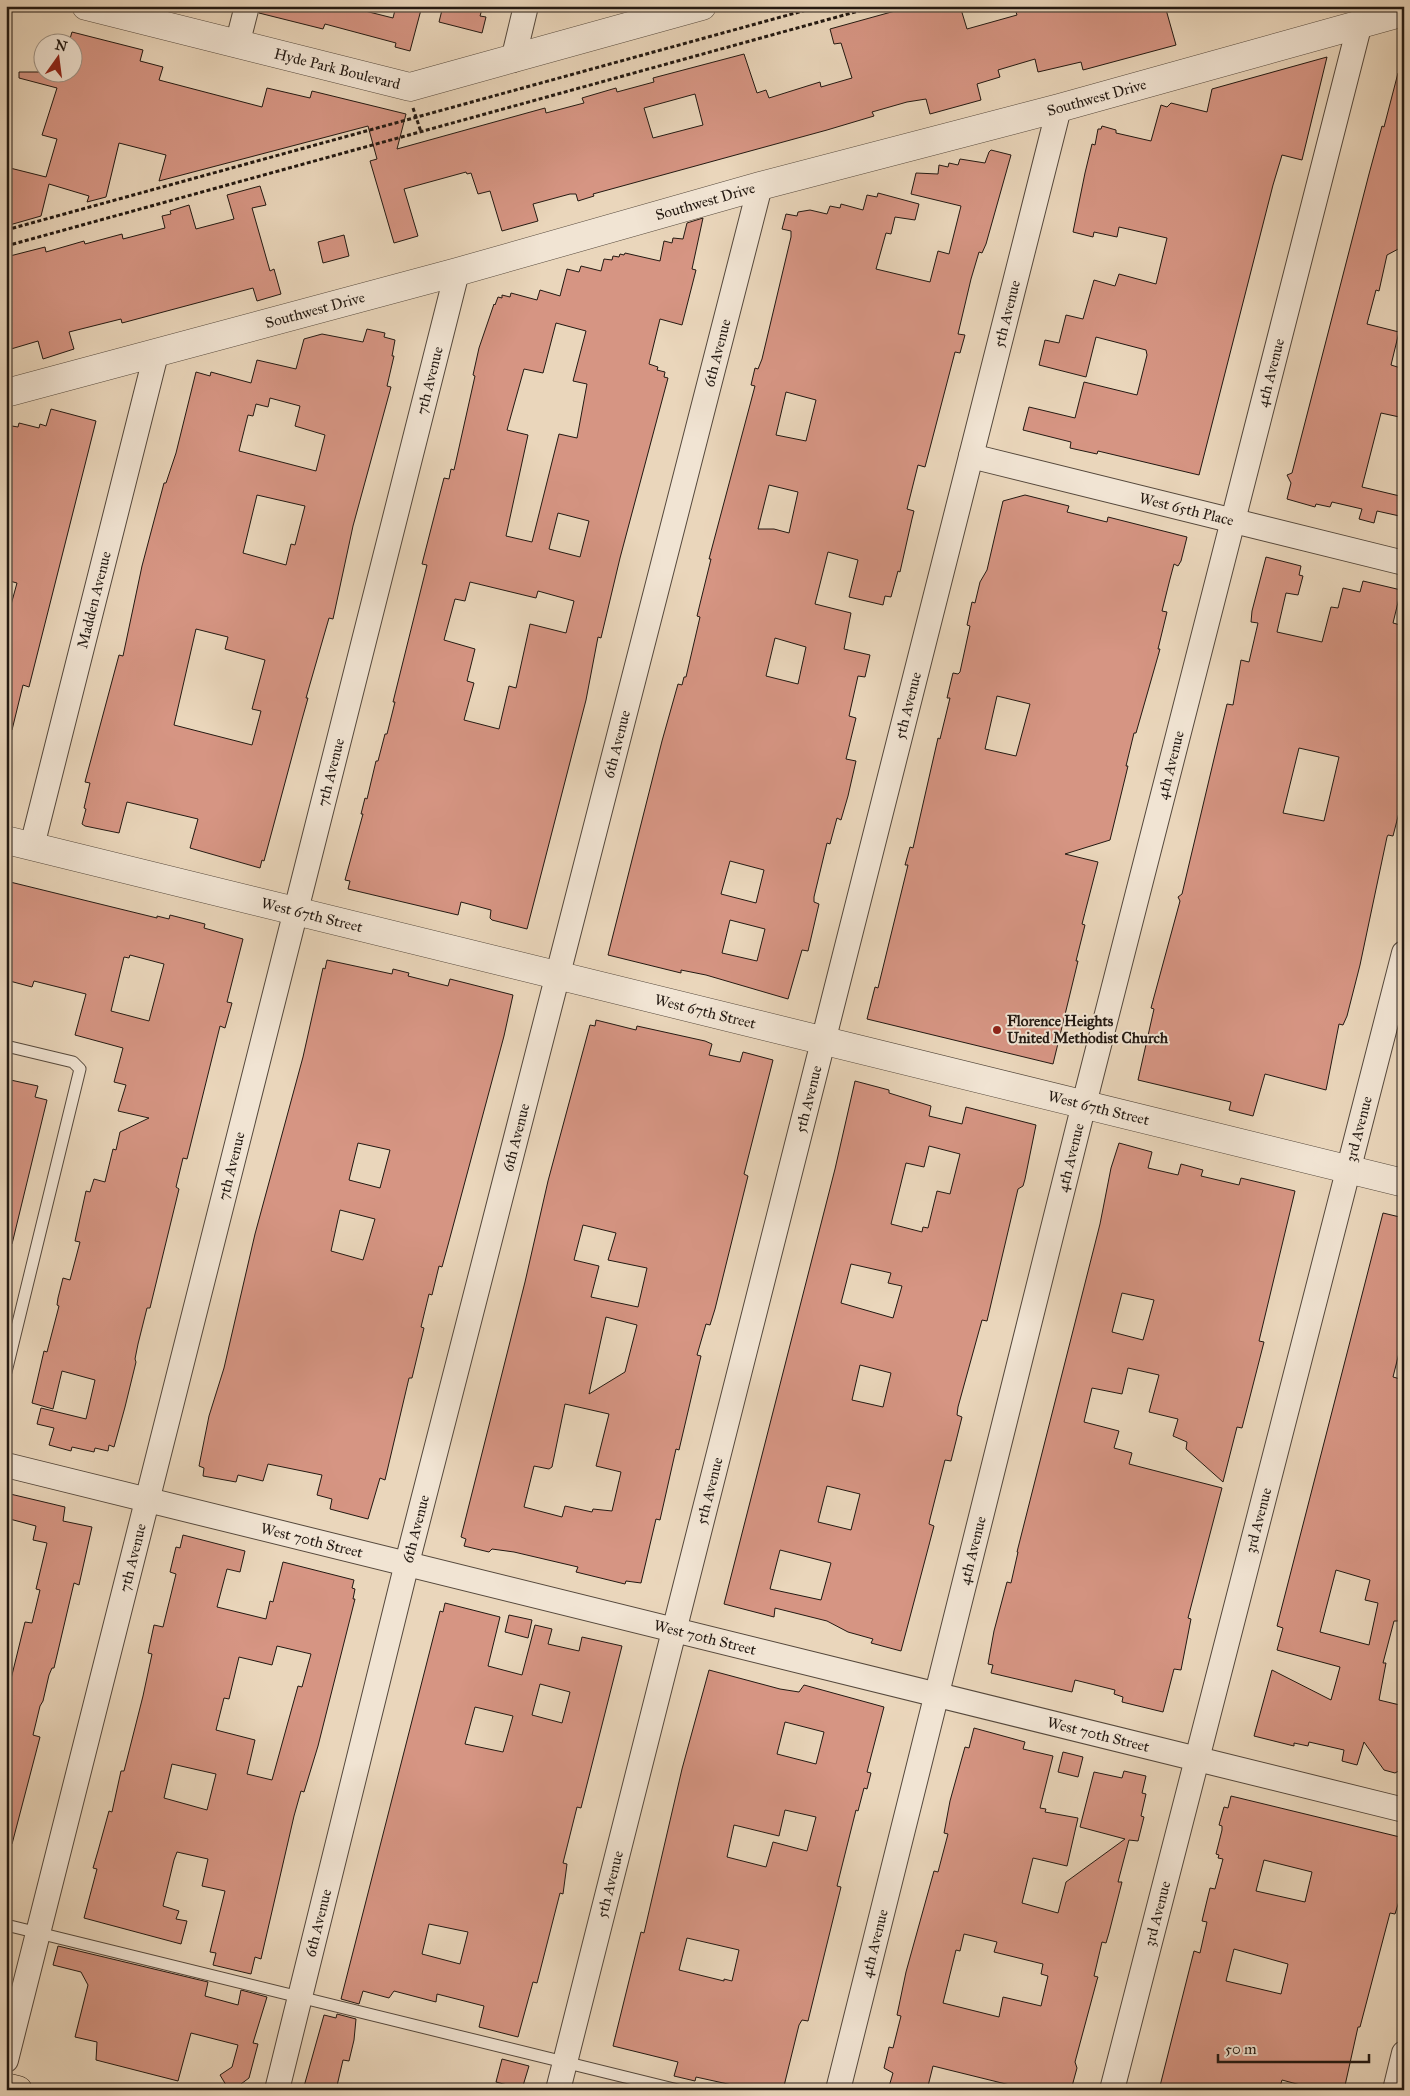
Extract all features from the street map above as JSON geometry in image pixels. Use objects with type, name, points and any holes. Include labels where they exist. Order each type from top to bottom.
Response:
[{"type":"main road","points":[[6,2087],[18,2090]]},
{"type":"street","name":"Hyde Park Boulevard","points":[[86,6],[410,88],[702,6]]},
{"type":"street","points":[[237,44],[247,6]]},
{"type":"street","points":[[513,60],[526,6]]},
{"type":"street","name":"Southwest Drive","points":[[6,393],[457,272],[760,186],[1059,108],[1404,12]]},
{"type":"street","name":"4th Avenue","points":[[838,2090],[1084,1104],[1360,23]]},
{"type":"street","name":"5th Avenue","points":[[558,2090],[1059,108]]},
{"type":"street","name":"6th Avenue","points":[[277,2090],[407,1562],[760,186]]},
{"type":"street","name":"7th Avenue","points":[[6,2060],[457,272]]},
{"type":"street","name":"Madden Avenue","points":[[32,846],[156,354]]},
{"type":"street","name":"West 65th Place","points":[[971,456],[1404,563]]},
{"type":"street","name":"West 67th Street","points":[[6,840],[1404,1183]]},
{"type":"street","name":"3rd Avenue","points":[[1112,2090],[1404,953]]},
{"type":"street","name":"West 70th Street","points":[[6,1465],[407,1562],[1404,1810]]},
{"type":"street","points":[[1395,2090],[1404,2053]]},
{"type":"lane","points":[[6,1046],[73,1062],[80,1069],[6,1372]]},
{"type":"lane","points":[[6,1925],[678,2090]]},
{"type":"path","points":[[6,230],[821,6]]},
{"type":"path","points":[[6,246],[877,6]]},
{"type":"path","points":[[413,108],[421,132]]},
{"type":"building","points":[[260,6],[345,6],[393,18],[396,6],[422,6],[410,51],[395,47],[396,43],[325,24],[323,29],[259,13]]},
{"type":"building","points":[[443,6],[483,6],[480,16],[486,17],[482,33],[439,22]]},
{"type":"building","points":[[913,6],[960,6],[967,29],[1017,15],[1014,6],[1165,6],[1176,45],[1083,70],[1081,62],[1038,72],[1035,59],[998,70],[1000,77],[977,84],[981,100],[930,114],[926,99],[907,102],[872,112],[874,116],[593,194],[594,196],[578,201],[576,194],[570,194],[533,204],[538,221],[502,231],[490,191],[478,194],[471,173],[467,174],[466,172],[404,189],[418,236],[394,243],[370,161],[377,159],[368,126],[159,181],[166,155],[119,143],[106,197],[87,202],[89,196],[49,184],[41,216],[6,226],[6,167],[46,177],[57,139],[42,135],[57,88],[34,82],[82,82],[82,35],[143,50],[140,61],[163,67],[159,80],[262,107],[267,88],[310,98],[312,91],[406,114],[397,149],[545,108],[546,113],[584,103],[582,98],[616,88],[617,92],[654,82],[653,78],[744,54],[757,93],[766,90],[769,98],[820,82],[821,87],[852,78],[841,43],[834,44],[830,29]],"holes":[[[695,94],[703,125],[653,138],[644,108]]]},
{"type":"building","points":[[1327,57],[1302,160],[1282,155],[1199,475],[1098,451],[1097,454],[1070,448],[1071,442],[1023,430],[1029,407],[1075,418],[1084,382],[1137,395],[1147,355],[1146,350],[1096,337],[1086,377],[1039,365],[1045,340],[1059,343],[1066,315],[1083,319],[1094,280],[1115,286],[1119,274],[1156,284],[1167,238],[1119,227],[1117,237],[1094,232],[1093,237],[1073,232],[1092,144],[1095,145],[1098,129],[1101,129],[1102,126],[1116,130],[1116,133],[1151,141],[1161,105],[1167,107],[1171,103],[1207,112],[1212,89]]},
{"type":"building","points":[[19,72],[32,72],[32,81],[19,78]]},
{"type":"building","points":[[1398,73],[1404,74],[1404,180],[1400,194],[1404,195],[1404,239],[1402,247],[1387,255],[1379,291],[1376,290],[1367,324],[1399,332],[1391,365],[1404,369],[1404,418],[1381,413],[1362,487],[1404,497],[1404,517],[1377,511],[1374,523],[1359,519],[1362,509],[1332,502],[1330,507],[1316,504],[1315,507],[1287,499],[1291,483],[1287,475],[1292,473],[1369,174]]},
{"type":"building","points":[[991,150],[1011,155],[986,244],[982,253],[979,252],[971,279],[958,334],[965,335],[960,353],[955,352],[925,467],[918,465],[907,509],[914,511],[900,572],[898,571],[891,597],[885,596],[883,605],[849,597],[858,560],[828,552],[815,604],[851,613],[844,649],[870,655],[865,677],[858,676],[849,716],[856,718],[846,759],[856,761],[848,796],[841,820],[837,818],[830,844],[827,843],[814,897],[814,902],[819,904],[808,951],[802,950],[788,999],[706,975],[681,970],[681,973],[608,955],[662,741],[678,684],[682,685],[684,677],[686,677],[700,617],[697,616],[711,559],[709,559],[755,386],[751,385],[755,368],[758,369],[762,359],[791,237],[791,231],[782,229],[786,214],[797,216],[798,212],[810,210],[827,214],[830,206],[840,208],[841,204],[863,210],[867,195],[877,197],[878,193],[919,204],[915,220],[895,217],[891,234],[886,233],[876,269],[930,282],[938,251],[949,254],[961,206],[911,194],[916,173],[938,174],[939,165],[948,167],[949,163],[958,165],[960,159],[985,163]],"holes":[[[786,392],[816,400],[806,441],[776,435]],[[769,485],[798,492],[789,533],[774,529],[758,529]],[[775,638],[806,647],[798,684],[766,676]],[[730,861],[764,870],[756,903],[721,894]],[[730,920],[765,929],[757,961],[722,953]]]},
{"type":"building","points":[[260,186],[266,205],[252,208],[270,271],[274,269],[281,294],[257,301],[253,288],[122,323],[121,319],[69,332],[74,349],[43,359],[38,341],[11,349],[6,333],[6,257],[45,247],[46,252],[84,241],[85,244],[122,234],[123,239],[165,228],[162,216],[171,214],[170,211],[189,205],[196,229],[234,219],[227,195]]},
{"type":"building","points":[[703,218],[692,269],[696,270],[682,325],[660,319],[649,364],[658,367],[657,370],[665,372],[664,377],[668,378],[620,558],[601,638],[598,637],[586,700],[527,929],[492,920],[490,918],[491,910],[461,902],[458,915],[348,889],[350,881],[345,880],[363,814],[361,814],[365,798],[367,799],[376,761],[378,761],[385,734],[387,734],[395,702],[393,702],[427,565],[422,564],[444,478],[449,479],[451,469],[454,470],[475,376],[473,375],[479,348],[494,304],[498,297],[502,298],[502,295],[510,297],[511,293],[537,300],[540,290],[560,296],[567,269],[579,272],[581,266],[601,271],[604,259],[612,260],[613,256],[619,257],[620,254],[624,255],[625,253],[660,261],[664,241],[672,243],[673,238],[683,239],[687,223]],"holes":[[[556,323],[586,331],[573,381],[587,384],[577,438],[559,434],[532,542],[506,536],[528,435],[507,430],[524,369],[543,373]],[[558,513],[589,521],[580,557],[549,549]],[[470,582],[536,598],[538,591],[574,601],[566,633],[530,624],[516,688],[509,686],[499,729],[464,720],[474,683],[467,681],[475,649],[444,640],[455,599],[465,601]]]},
{"type":"building","points":[[344,235],[349,256],[323,263],[318,242]]},
{"type":"building","points":[[367,329],[385,333],[384,337],[395,340],[392,356],[394,356],[387,386],[391,387],[353,526],[333,619],[329,618],[306,698],[308,698],[264,861],[262,860],[260,868],[190,848],[198,819],[127,802],[119,833],[85,826],[82,824],[90,783],[85,782],[119,655],[123,656],[142,566],[164,483],[166,483],[176,453],[196,372],[210,376],[211,372],[251,383],[257,360],[296,369],[304,339],[322,334],[363,342]],"holes":[[[270,398],[300,406],[295,426],[325,435],[316,471],[239,451],[248,415],[253,416],[256,404],[268,407]],[[257,495],[305,506],[295,545],[291,544],[286,565],[243,553]],[[196,629],[228,637],[225,649],[265,660],[252,709],[261,711],[252,745],[174,725]]]},
{"type":"building","points":[[51,409],[96,421],[29,687],[23,685],[12,730],[6,730],[6,623],[17,583],[6,580],[6,425],[18,427],[19,423],[39,428],[40,424],[46,426]]},
{"type":"building","points":[[1025,495],[1069,506],[1067,512],[1107,522],[1108,517],[1187,537],[1181,561],[1178,566],[1174,564],[1170,579],[1162,611],[1167,612],[1158,649],[1160,649],[1136,733],[1134,733],[1110,840],[1065,854],[1098,862],[1082,924],[1085,925],[1076,961],[1078,961],[1053,1064],[867,1019],[875,987],[878,988],[908,865],[905,865],[910,847],[913,848],[938,738],[940,739],[950,698],[947,698],[953,673],[958,674],[960,672],[970,626],[967,625],[972,602],[975,603],[980,582],[987,570],[1003,501]],"holes":[[[997,696],[1030,704],[1016,756],[985,749]]]},
{"type":"building","points":[[1266,557],[1301,566],[1299,575],[1303,576],[1298,595],[1286,593],[1277,632],[1322,642],[1331,607],[1338,608],[1343,588],[1360,592],[1363,581],[1401,590],[1393,623],[1404,626],[1404,793],[1393,836],[1388,835],[1387,837],[1360,965],[1347,1016],[1343,1025],[1339,1024],[1326,1090],[1265,1074],[1253,1116],[1229,1110],[1231,1102],[1138,1080],[1154,1009],[1151,1008],[1180,901],[1178,897],[1182,894],[1227,704],[1233,705],[1241,660],[1249,662],[1258,623],[1251,622]],"holes":[[[1299,748],[1339,757],[1324,821],[1283,813]]]},
{"type":"building","points":[[6,881],[157,918],[157,916],[169,919],[170,915],[205,924],[204,928],[243,939],[227,1002],[232,1003],[225,1028],[220,1026],[187,1159],[183,1158],[176,1187],[179,1189],[150,1308],[147,1308],[138,1344],[136,1362],[125,1407],[114,1447],[109,1445],[108,1451],[95,1448],[94,1452],[72,1447],[71,1451],[49,1445],[54,1428],[37,1424],[41,1408],[86,1419],[95,1380],[62,1371],[53,1409],[32,1403],[44,1351],[47,1352],[59,1306],[57,1305],[58,1298],[63,1278],[70,1280],[80,1242],[75,1241],[86,1191],[90,1192],[94,1179],[105,1182],[113,1149],[116,1150],[120,1132],[149,1118],[118,1111],[126,1085],[114,1082],[123,1048],[75,1035],[86,994],[34,981],[32,987],[6,980]],"holes":[[[130,955],[164,964],[149,1021],[111,1011],[124,957],[129,958]]]},
{"type":"building","points":[[327,960],[392,974],[393,969],[409,973],[408,976],[448,986],[450,979],[513,995],[504,1036],[442,1267],[439,1266],[432,1295],[429,1294],[421,1327],[424,1328],[412,1378],[409,1378],[385,1480],[380,1478],[368,1519],[330,1509],[332,1499],[317,1495],[322,1475],[268,1464],[263,1481],[238,1475],[236,1482],[203,1476],[204,1468],[199,1466],[209,1416],[224,1368],[255,1234],[303,1057],[323,968],[325,969]],"holes":[[[358,1143],[390,1150],[380,1188],[349,1180]],[[340,1210],[375,1219],[363,1260],[331,1251]]]},
{"type":"building","points":[[596,1020],[636,1030],[637,1026],[705,1041],[712,1044],[709,1055],[740,1062],[743,1052],[773,1060],[744,1174],[748,1176],[715,1309],[710,1325],[706,1324],[697,1355],[701,1356],[679,1450],[676,1449],[660,1520],[656,1519],[641,1583],[626,1581],[625,1584],[576,1572],[578,1567],[514,1552],[492,1549],[489,1552],[464,1546],[466,1539],[461,1537],[525,1282],[548,1181],[590,1025],[595,1026]],"holes":[[[583,1225],[616,1233],[608,1260],[647,1268],[638,1307],[591,1297],[599,1266],[574,1260]],[[606,1317],[637,1325],[625,1372],[589,1394]],[[565,1404],[609,1414],[596,1466],[621,1472],[612,1511],[593,1509],[592,1512],[565,1506],[562,1517],[524,1507],[534,1466],[549,1469],[552,1467]]]},
{"type":"building","points":[[6,1079],[38,1086],[35,1097],[47,1100],[12,1244],[6,1243]]},
{"type":"building","points":[[855,1081],[889,1090],[889,1093],[931,1106],[929,1116],[962,1124],[966,1107],[1036,1125],[1025,1179],[1023,1186],[1018,1189],[987,1321],[982,1320],[958,1407],[957,1415],[962,1417],[951,1461],[945,1460],[929,1524],[934,1526],[901,1651],[871,1643],[873,1639],[848,1632],[827,1621],[775,1608],[774,1617],[724,1604],[835,1169]],"holes":[[[929,1146],[960,1154],[950,1194],[937,1191],[928,1228],[923,1227],[922,1232],[891,1224],[906,1163],[924,1167]],[[851,1264],[891,1273],[888,1283],[902,1286],[893,1318],[841,1303]],[[860,1365],[891,1373],[883,1407],[852,1400]],[[827,1486],[860,1494],[851,1530],[818,1522]],[[780,1550],[831,1563],[821,1600],[770,1589]]]},
{"type":"building","points":[[1119,1143],[1152,1152],[1148,1168],[1178,1175],[1181,1164],[1203,1170],[1201,1176],[1239,1185],[1241,1178],[1295,1191],[1259,1341],[1264,1342],[1242,1428],[1237,1427],[1223,1482],[1186,1449],[1187,1442],[1173,1436],[1178,1419],[1149,1412],[1159,1375],[1128,1368],[1122,1394],[1092,1388],[1084,1422],[1119,1431],[1114,1448],[1132,1453],[1129,1464],[1222,1488],[1188,1618],[1191,1619],[1181,1670],[1174,1669],[1163,1712],[1122,1702],[1123,1697],[1114,1694],[1115,1690],[1075,1680],[1072,1692],[991,1673],[993,1665],[988,1664],[994,1631],[1007,1582],[1011,1583],[1017,1552],[1100,1224],[1111,1168]],"holes":[[[1122,1293],[1154,1300],[1143,1340],[1112,1332]]]},
{"type":"building","points":[[1383,1213],[1404,1218],[1404,1333],[1393,1377],[1404,1380],[1404,1503],[1400,1518],[1404,1519],[1404,1600],[1398,1621],[1394,1621],[1383,1663],[1386,1663],[1379,1700],[1404,1706],[1404,1768],[1395,1773],[1384,1770],[1364,1742],[1357,1765],[1342,1761],[1344,1750],[1309,1742],[1308,1746],[1294,1743],[1294,1746],[1254,1736],[1272,1670],[1331,1700],[1340,1667],[1277,1650],[1283,1628],[1277,1626]],"holes":[[[1336,1570],[1370,1580],[1365,1600],[1378,1603],[1369,1645],[1320,1632]]]},
{"type":"building","points":[[6,1493],[65,1507],[63,1521],[92,1527],[79,1585],[74,1583],[54,1668],[52,1668],[49,1675],[40,1706],[33,1735],[40,1737],[12,1844],[6,1844],[6,1682],[10,1683],[25,1622],[32,1623],[40,1590],[36,1589],[47,1543],[33,1540],[36,1526],[6,1518]]},
{"type":"building","points":[[183,1535],[245,1551],[240,1572],[227,1569],[217,1607],[266,1619],[270,1601],[273,1602],[283,1562],[354,1580],[352,1588],[355,1589],[353,1599],[355,1599],[318,1746],[304,1792],[301,1791],[294,1816],[261,1959],[255,1957],[251,1974],[213,1965],[216,1953],[210,1952],[225,1891],[202,1886],[208,1859],[177,1852],[174,1860],[163,1906],[179,1911],[176,1919],[187,1921],[181,1944],[84,1918],[97,1869],[93,1868],[109,1811],[112,1812],[121,1771],[124,1771],[143,1696],[152,1654],[148,1653],[154,1625],[163,1627],[176,1574],[170,1572],[176,1547],[180,1548]],"holes":[[[277,1646],[311,1654],[302,1687],[298,1686],[272,1780],[247,1774],[255,1740],[216,1730],[224,1698],[229,1699],[239,1657],[272,1665]],[[172,1764],[216,1774],[207,1810],[164,1798]]]},
{"type":"building","points":[[445,1603],[500,1617],[488,1666],[522,1675],[535,1625],[552,1629],[548,1644],[579,1651],[582,1637],[622,1646],[581,1808],[577,1807],[563,1863],[567,1864],[563,1894],[560,1893],[537,1983],[533,1982],[518,2037],[479,2027],[484,2006],[437,1994],[436,2002],[394,1991],[389,1998],[363,1991],[359,2004],[341,1999],[440,1611],[443,1612]],"holes":[[[540,1684],[570,1692],[562,1723],[532,1715]],[[475,1707],[513,1716],[503,1752],[465,1744]],[[429,1924],[468,1932],[460,1964],[422,1954]]]},
{"type":"building","points":[[509,1615],[532,1620],[528,1638],[505,1632]]},
{"type":"building","points":[[709,1670],[780,1689],[799,1692],[804,1685],[884,1707],[867,1772],[871,1773],[867,1789],[864,1788],[858,1811],[856,1810],[837,1886],[841,1887],[808,2021],[802,2020],[799,2025],[784,2086],[781,2090],[755,2090],[696,2077],[695,2081],[674,2076],[678,2062],[613,2046],[641,1932],[644,1933],[682,1769]],"holes":[[[785,1722],[824,1732],[816,1764],[777,1754]],[[785,1810],[816,1817],[807,1851],[773,1842],[766,1867],[727,1857],[734,1825],[779,1836]],[[687,1938],[739,1950],[732,1981],[724,1979],[724,1981],[679,1970]]]},
{"type":"building","points":[[974,1728],[1025,1742],[1023,1749],[1053,1756],[1040,1808],[1046,1809],[1045,1812],[1078,1818],[1067,1866],[1033,1858],[1022,1903],[1058,1913],[1066,1882],[1125,1839],[1080,1827],[1094,1772],[1122,1778],[1124,1771],[1146,1776],[1142,1793],[1146,1794],[1141,1816],[1144,1817],[1138,1841],[1129,1840],[1118,1882],[1122,1882],[1109,1933],[1106,1943],[1102,1942],[1094,1976],[1098,1977],[1075,2062],[1077,2068],[1071,2090],[1021,2090],[1022,2088],[933,2066],[927,2090],[888,2090],[893,2073],[884,2068],[889,2047],[893,2048],[901,2016],[897,2015],[906,1972],[934,1871],[938,1872],[948,1834],[944,1833],[950,1801],[965,1747],[969,1748]],"holes":[[[964,1934],[997,1942],[994,1952],[1043,1964],[1041,1974],[1048,1976],[1041,2006],[1003,1997],[999,2017],[943,2003],[956,1950],[960,1951]]]},
{"type":"building","points":[[1063,1752],[1083,1757],[1078,1777],[1058,1772]]},
{"type":"building","points":[[1231,1796],[1404,1838],[1404,1882],[1401,1895],[1395,1914],[1390,1913],[1360,2027],[1358,2027],[1344,2090],[1319,2090],[1282,2080],[1279,2090],[1159,2090],[1194,1951],[1200,1953],[1207,1922],[1202,1921],[1210,1888],[1215,1889],[1223,1859],[1218,1858],[1219,1855],[1216,1854],[1222,1830],[1222,1826],[1219,1825],[1224,1807],[1228,1808]],"holes":[[[1264,1860],[1312,1872],[1305,1902],[1256,1891]],[[1234,1949],[1288,1964],[1281,1994],[1226,1981]]]},
{"type":"building","points":[[58,1946],[208,1982],[205,1996],[238,2005],[241,1990],[267,1997],[253,2043],[258,2044],[249,2078],[233,2090],[229,2090],[220,2075],[232,2067],[238,2045],[191,2033],[178,2081],[96,2060],[97,2042],[75,2037],[88,1985],[81,1972],[53,1965]]},
{"type":"building","points":[[337,2014],[356,2019],[349,2061],[343,2060],[336,2090],[303,2090],[324,2015],[336,2018]]},
{"type":"building","points":[[502,2059],[529,2066],[522,2089],[496,2082]]},
{"type":"place","name":"Florence Heights United Methodist Church","points":[[997,1030]]}]
